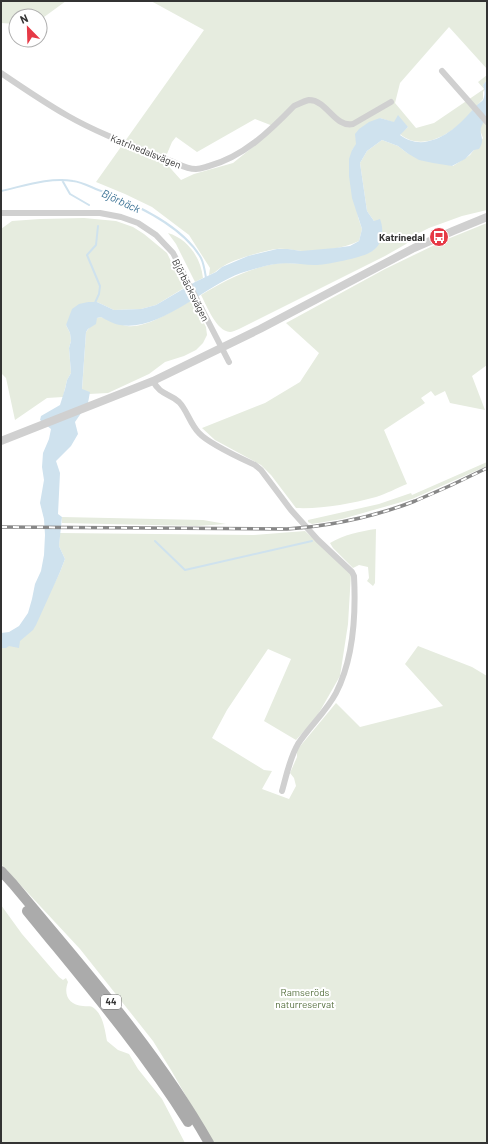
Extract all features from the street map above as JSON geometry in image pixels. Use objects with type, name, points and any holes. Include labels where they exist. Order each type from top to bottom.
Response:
[{"type":"main road","name":"44","points":[[1,871],[126,1020],[165,1074],[209,1143]]},
{"type":"main road","name":"44","points":[[1,881],[106,1007],[133,1042],[167,1090],[201,1143]]},
{"type":"street","points":[[442,71],[487,122]]},
{"type":"street","name":"Katrinedalsvägen","points":[[1,73],[69,117],[105,134],[178,164],[189,168],[198,169],[221,163],[238,153],[264,135],[294,106],[300,103],[309,100],[318,102],[344,123],[349,125],[391,102]]},
{"type":"street","name":"Björbäcksvägen","points":[[1,213],[100,213],[121,217],[138,223],[156,235],[172,253],[188,280],[229,362]]},
{"type":"street","points":[[1,441],[153,380],[260,329],[414,248],[453,230],[487,217]]},
{"type":"street","points":[[153,380],[161,392],[180,403],[194,427],[206,439],[261,470],[291,510],[318,540],[352,572],[354,576],[354,618],[350,650],[344,674],[335,694],[294,751],[282,791]]},
{"type":"green space","points":[[1,1],[66,1],[48,14],[48,8],[8,8],[8,23],[1,23]]},
{"type":"green space","points":[[151,1],[487,1],[487,69],[449,27],[400,83],[395,103],[416,128],[434,123],[484,89],[478,82],[487,75],[487,80],[483,85],[485,89],[483,92],[483,99],[468,116],[452,130],[435,139],[417,141],[408,139],[400,134],[408,127],[380,118],[352,150],[358,217],[362,229],[359,241],[339,248],[324,250],[302,251],[280,249],[265,251],[226,264],[209,275],[210,268],[189,235],[152,207],[96,182],[204,30]],"holes":[[[255,119],[273,126],[264,138],[233,163],[194,174],[181,180],[164,161],[172,142],[176,137],[197,152]]]},
{"type":"green space","points":[[487,108],[487,210],[462,216],[429,228],[415,235],[406,244],[385,256],[239,329],[230,332],[225,331],[216,323],[201,295],[236,276],[264,266],[286,263],[319,263],[366,253],[375,248],[381,239],[374,221],[367,211],[360,163],[367,151],[382,140],[398,146],[407,153],[453,166],[470,155],[483,138],[480,130],[481,124],[486,119]]},
{"type":"green space","points":[[84,218],[116,221],[133,227],[144,234],[167,253],[184,288],[156,305],[141,309],[114,310],[97,302],[88,302],[66,325],[70,333],[71,341],[69,348],[71,373],[67,380],[63,397],[47,398],[15,420],[6,378],[1,373],[1,229],[12,221]]},
{"type":"green space","points":[[487,223],[487,365],[472,376],[485,410],[450,403],[445,391],[435,396],[431,391],[421,398],[425,403],[384,430],[407,484],[380,496],[356,502],[326,507],[296,508],[271,475],[261,465],[215,440],[202,428],[265,403],[300,382],[319,353],[286,323],[385,269],[445,240]]},
{"type":"green space","points":[[168,233],[182,240],[192,250],[200,263],[203,278],[195,282],[176,244]]},
{"type":"green space","points":[[192,300],[206,327],[207,335],[203,343],[196,350],[184,356],[165,362],[149,374],[108,393],[89,394],[89,392],[82,390],[86,332],[97,318],[101,317],[123,325],[135,326],[160,318]]},
{"type":"green space","points":[[487,462],[487,466],[412,499],[342,519],[312,524],[308,522],[308,520],[379,504],[411,493],[412,495]]},
{"type":"green space","points":[[62,517],[203,520],[226,524],[197,526],[62,523]]},
{"type":"green space","points":[[376,529],[375,583],[373,586],[367,581],[369,578],[368,567],[359,565],[353,568],[330,543],[352,534]]},
{"type":"green space","name":"Ramseröds naturreservat","points":[[305,531],[351,574],[348,624],[340,676],[316,718],[296,740],[264,721],[291,659],[268,649],[227,710],[212,738],[264,770],[272,771],[262,789],[289,799],[296,786],[294,778],[290,773],[297,757],[297,750],[336,703],[360,727],[443,706],[405,664],[418,646],[472,667],[487,676],[487,1143],[213,1143],[153,1041],[80,949],[1,864],[1,641],[9,641],[53,586],[65,559],[59,546],[60,533],[254,535]]},
{"type":"green space","points":[[1,905],[22,934],[59,977],[63,980],[66,978],[68,982],[66,991],[68,998],[74,1004],[92,1007],[98,1012],[103,1024],[107,1041],[118,1050],[129,1054],[138,1069],[162,1099],[185,1143],[1,1143]]},
{"type":"water","points":[[487,80],[487,118],[481,128],[481,145],[479,149],[474,150],[465,159],[452,166],[419,160],[398,146],[382,140],[367,151],[360,163],[367,211],[374,221],[380,219],[382,229],[380,243],[369,253],[335,263],[320,265],[286,263],[263,266],[227,279],[166,315],[150,322],[135,325],[120,325],[112,323],[101,317],[97,318],[96,324],[86,332],[82,389],[90,392],[88,403],[75,422],[78,434],[71,446],[56,461],[60,473],[58,514],[62,517],[59,546],[65,559],[33,630],[20,641],[19,648],[9,646],[6,648],[1,648],[1,633],[9,632],[19,626],[28,613],[35,584],[41,571],[44,555],[45,535],[44,519],[40,503],[44,480],[42,467],[43,453],[49,439],[51,429],[40,420],[41,416],[60,405],[67,380],[71,373],[69,348],[71,341],[70,333],[66,325],[72,309],[79,304],[97,302],[114,310],[141,309],[156,305],[195,282],[216,272],[222,267],[248,256],[277,249],[301,251],[350,246],[359,241],[362,229],[352,198],[349,176],[349,159],[356,144],[355,134],[359,129],[369,122],[380,118],[394,122],[398,115],[408,127],[400,135],[403,137],[418,142],[436,139],[449,132],[483,100],[483,85]]},
{"type":"waterway","points":[[62,180],[70,194],[89,205]]},
{"type":"waterway","name":"Björbäck","points":[[1,191],[46,181],[64,180],[81,183],[117,197],[158,218],[183,236],[201,258],[204,265],[206,278]]},
{"type":"waterway","points":[[94,305],[99,294],[100,286],[87,255],[96,245],[98,226]]},
{"type":"waterway","points":[[155,541],[185,570],[312,541]]},
{"type":"railway","points":[[1,527],[303,528],[352,520],[384,512],[415,501],[487,468]]},
{"type":"place","name":"Katrinedal","points":[[439,237]]}]
